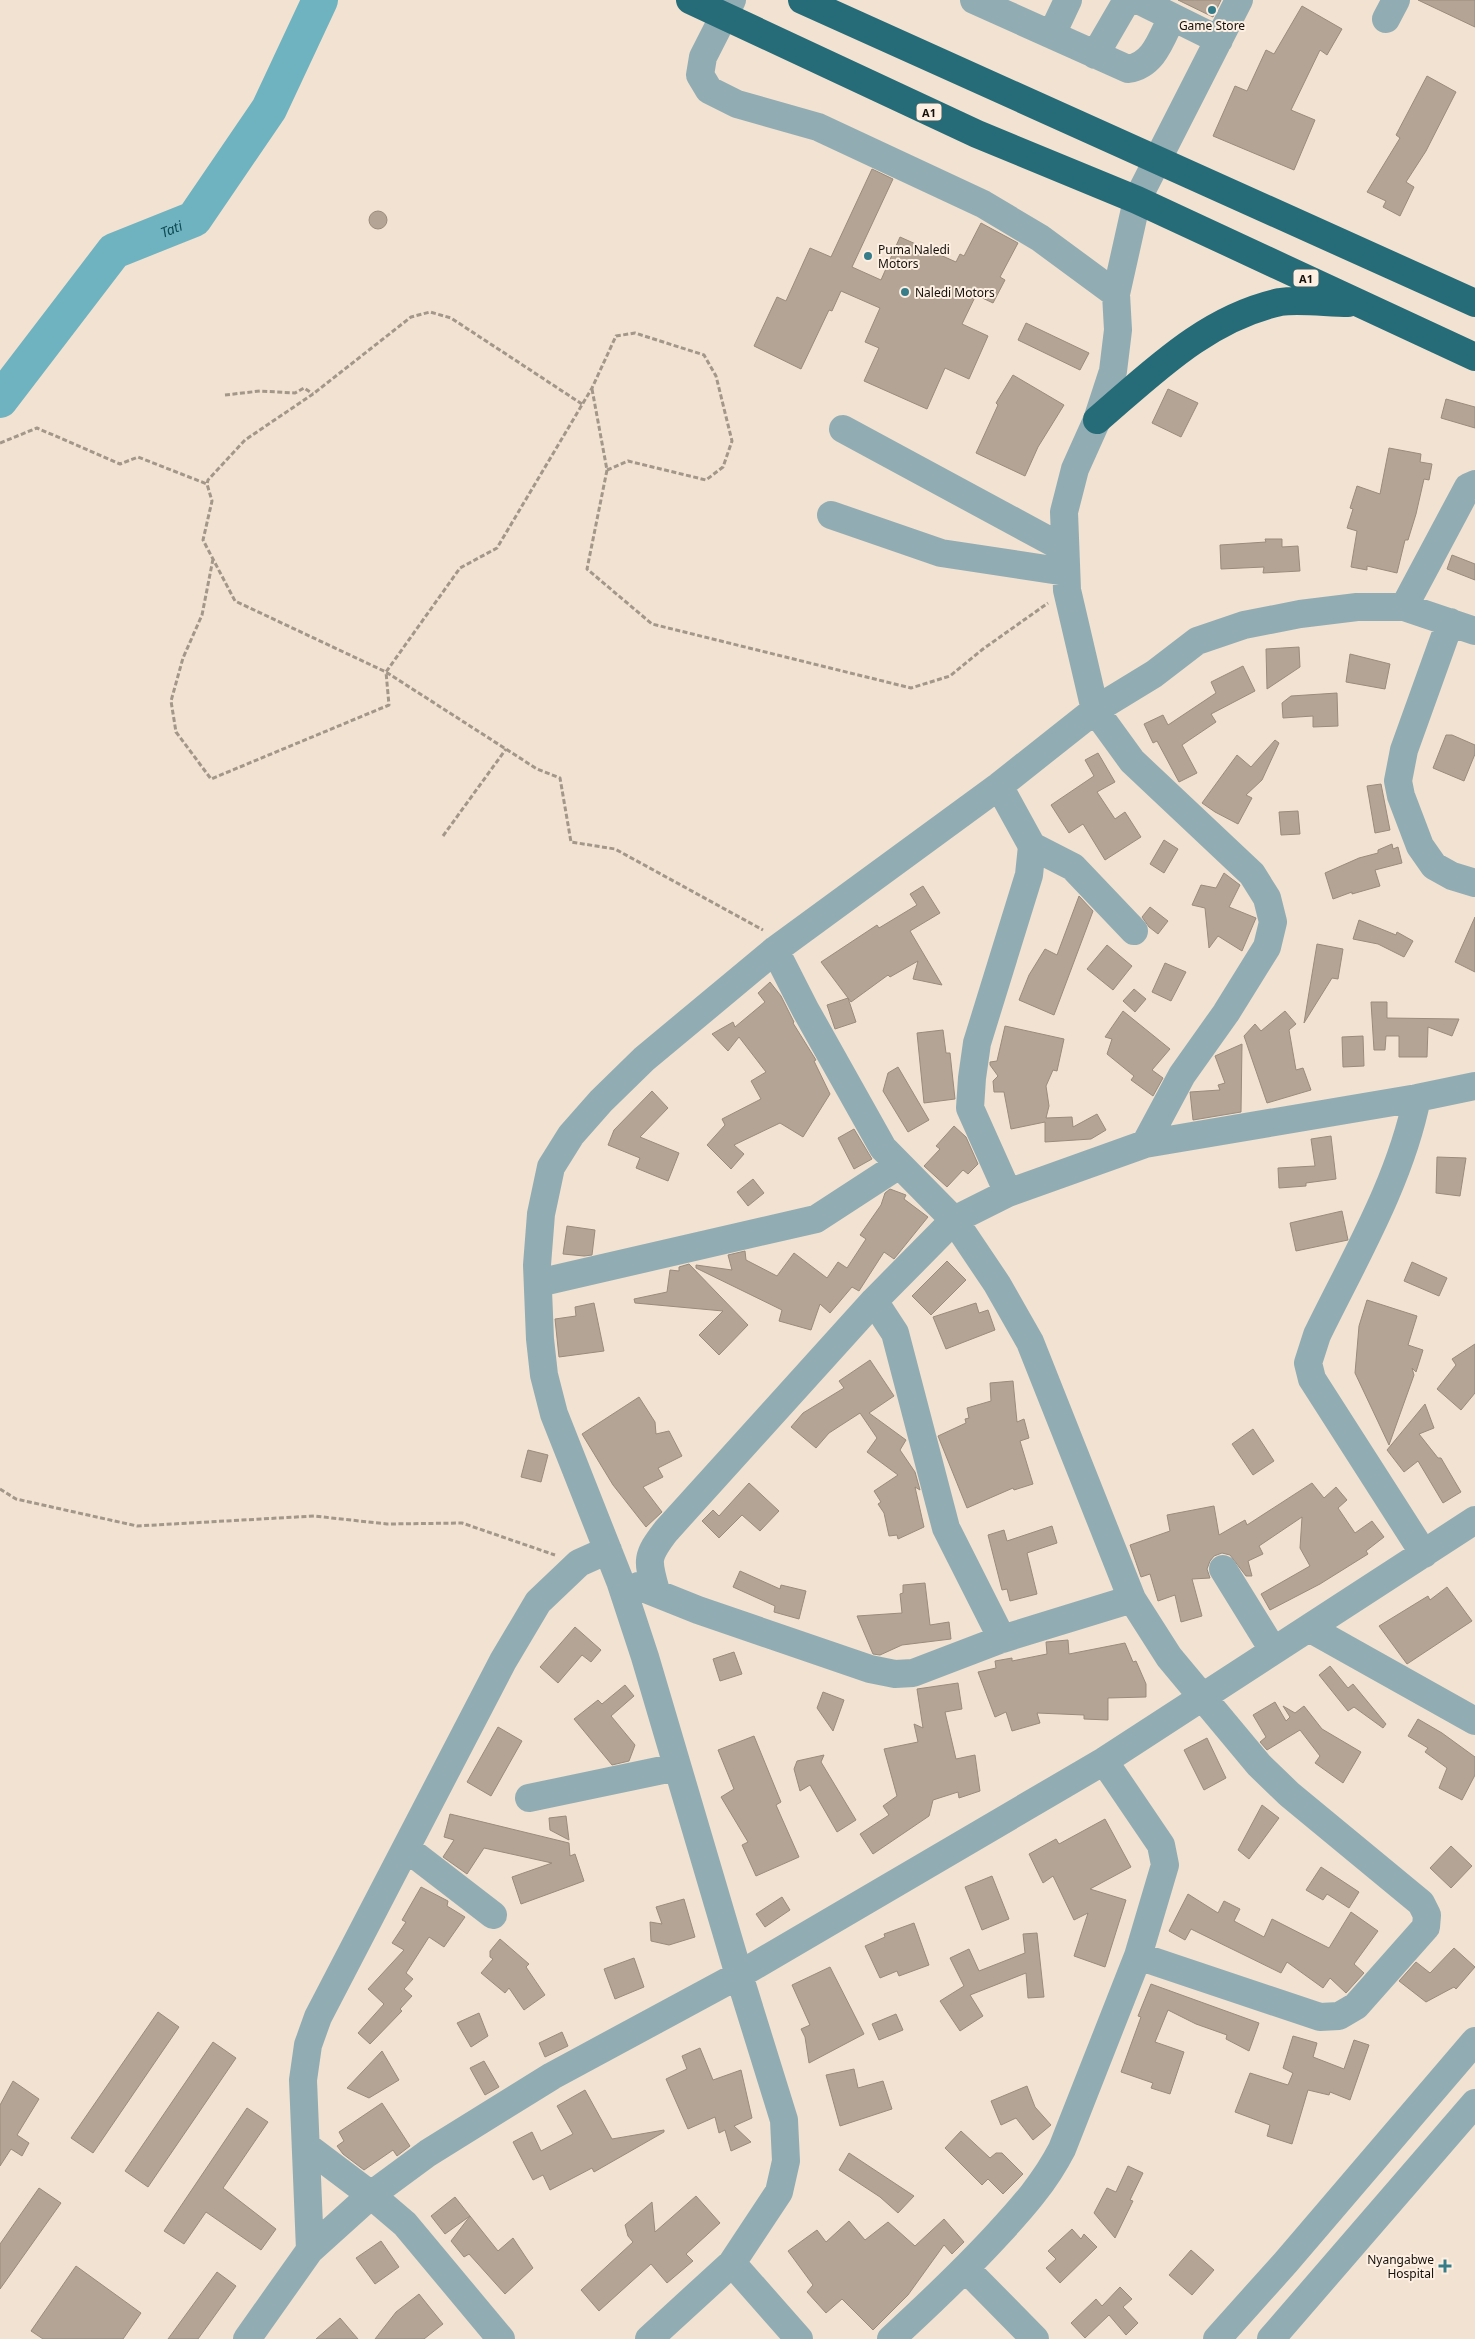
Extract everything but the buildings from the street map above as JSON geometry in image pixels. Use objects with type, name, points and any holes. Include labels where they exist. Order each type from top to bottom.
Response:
[{"type":"highway","name":"A1","points":[[690,0],[729,8],[977,134],[1137,200],[1475,357]]},
{"type":"highway","points":[[802,0],[1475,303]]},
{"type":"highway","points":[[1097,420],[1203,333],[1242,314],[1281,302],[1360,304]]},
{"type":"street","points":[[974,0],[1003,6],[1052,34],[1128,70],[1139,68],[1149,61],[1172,17]]},
{"type":"street","points":[[1052,34],[1068,0]]},
{"type":"street","points":[[1095,55],[1127,0]]},
{"type":"street","points":[[1138,0],[1219,40]]},
{"type":"street","points":[[1145,1144],[1182,1076],[1226,1013],[1267,947],[1272,922],[1267,898],[1252,874],[1132,761],[1095,710],[1066,570],[1064,512],[1075,469],[1097,420],[1112,371],[1118,330],[1116,294],[1137,200],[1239,0]]},
{"type":"street","points":[[729,8],[703,58],[700,75],[708,90],[737,104],[818,127],[983,204],[1040,238],[1116,294]]},
{"type":"street","points":[[843,429],[1066,570]]},
{"type":"street","points":[[1404,607],[1468,487],[1475,484]]},
{"type":"street","points":[[831,516],[941,553],[1066,570]]},
{"type":"street","points":[[649,2339],[732,2263],[779,2192],[786,2161],[784,2120],[620,1581],[554,1414],[544,1375],[540,1339],[538,1283],[541,1214],[551,1167],[571,1135],[601,1101],[644,1059],[780,946],[999,786],[1095,710],[1154,674],[1197,641],[1244,625],[1300,614],[1358,607],[1404,607],[1463,627],[1404,750],[1398,781],[1401,796],[1420,846],[1434,866],[1452,876],[1475,883]]},
{"type":"street","points":[[999,786],[1032,846],[1074,867],[1134,931]]},
{"type":"street","points":[[1008,1193],[970,1108],[972,1078],[977,1043],[1029,875],[1032,846]]},
{"type":"street","points":[[780,946],[805,1009],[883,1148],[954,1220],[997,1284],[1030,1342],[1132,1598],[1169,1657],[1259,1765],[1290,1794],[1421,1902],[1427,1915],[1426,1927],[1356,2006],[1339,2016],[1320,2018],[1138,1956]]},
{"type":"street","points":[[656,1591],[650,1572],[650,1552],[666,1531],[874,1301],[954,1220],[1008,1193],[1145,1144],[1417,1098],[1475,1086]]},
{"type":"street","points":[[1417,1098],[1411,1126],[1397,1167],[1317,1335],[1308,1363],[1312,1379],[1424,1554]]},
{"type":"street","points":[[538,1283],[816,1220],[899,1164]]},
{"type":"street","points":[[874,1301],[895,1333],[946,1528],[1002,1639]]},
{"type":"street","points":[[247,2339],[310,2250],[371,2195],[428,2153],[552,2076],[739,1975],[1104,1761],[1475,1520]]},
{"type":"street","points":[[310,2250],[304,2080],[308,2045],[318,2017],[503,1661],[538,1602],[579,1563],[608,1550]]},
{"type":"street","points":[[1223,1569],[1274,1650]]},
{"type":"street","points":[[620,1581],[656,1591],[707,1613],[870,1669],[895,1674],[913,1673],[1002,1639],[1132,1598]]},
{"type":"street","points":[[1308,1628],[1475,1721]]},
{"type":"street","points":[[891,2339],[966,2269],[1034,2195],[1050,2174],[1062,2149],[1138,1956],[1165,1865],[1161,1845],[1104,1761]]},
{"type":"street","points":[[530,1798],[678,1767]]},
{"type":"street","points":[[406,1848],[493,1915]]},
{"type":"street","points":[[1217,2339],[1286,2262],[1475,2041]]},
{"type":"street","points":[[1271,2339],[1475,2103]]},
{"type":"street","points":[[306,2146],[371,2195],[405,2224],[501,2339]]},
{"type":"street","points":[[732,2263],[799,2339]]},
{"type":"street","points":[[966,2269],[1035,2339]]},
{"type":"path","points":[[207,484],[245,440],[313,394],[411,317],[430,312],[451,318],[582,404]]},
{"type":"path","points":[[213,559],[202,616],[184,658],[171,701],[176,732],[211,779],[389,705],[386,672],[460,568],[497,548],[592,388],[616,336],[634,333],[704,355],[716,376],[732,441],[724,467],[706,480],[628,461],[607,470]]},
{"type":"path","points":[[225,395],[260,391],[295,393],[304,388],[313,394]]},
{"type":"path","points":[[592,388],[607,470],[587,569],[652,624],[911,688],[950,676],[983,649],[1066,570]]},
{"type":"path","points":[[0,443],[37,428],[120,464],[138,458],[207,484]]},
{"type":"path","points":[[207,484],[212,501],[203,540],[235,601],[386,672],[537,769],[560,778],[571,842],[615,849],[780,946]]},
{"type":"path","points":[[443,836],[506,749]]},
{"type":"path","points":[[0,1489],[16,1499],[137,1526],[314,1516],[387,1524],[462,1523],[579,1563]]},
{"type":"waterway","name":"Tati","points":[[0,400],[114,251],[194,219],[269,109],[320,0]]},
{"type":"place","name":"Game Store","points":[[1212,10]]},
{"type":"place","name":"Puma Naledi Motors","points":[[868,256]]},
{"type":"place","name":"Naledi Motors","points":[[905,292]]},
{"type":"place","name":"Nyangabwe Hospital","points":[[1445,2266]]}]
